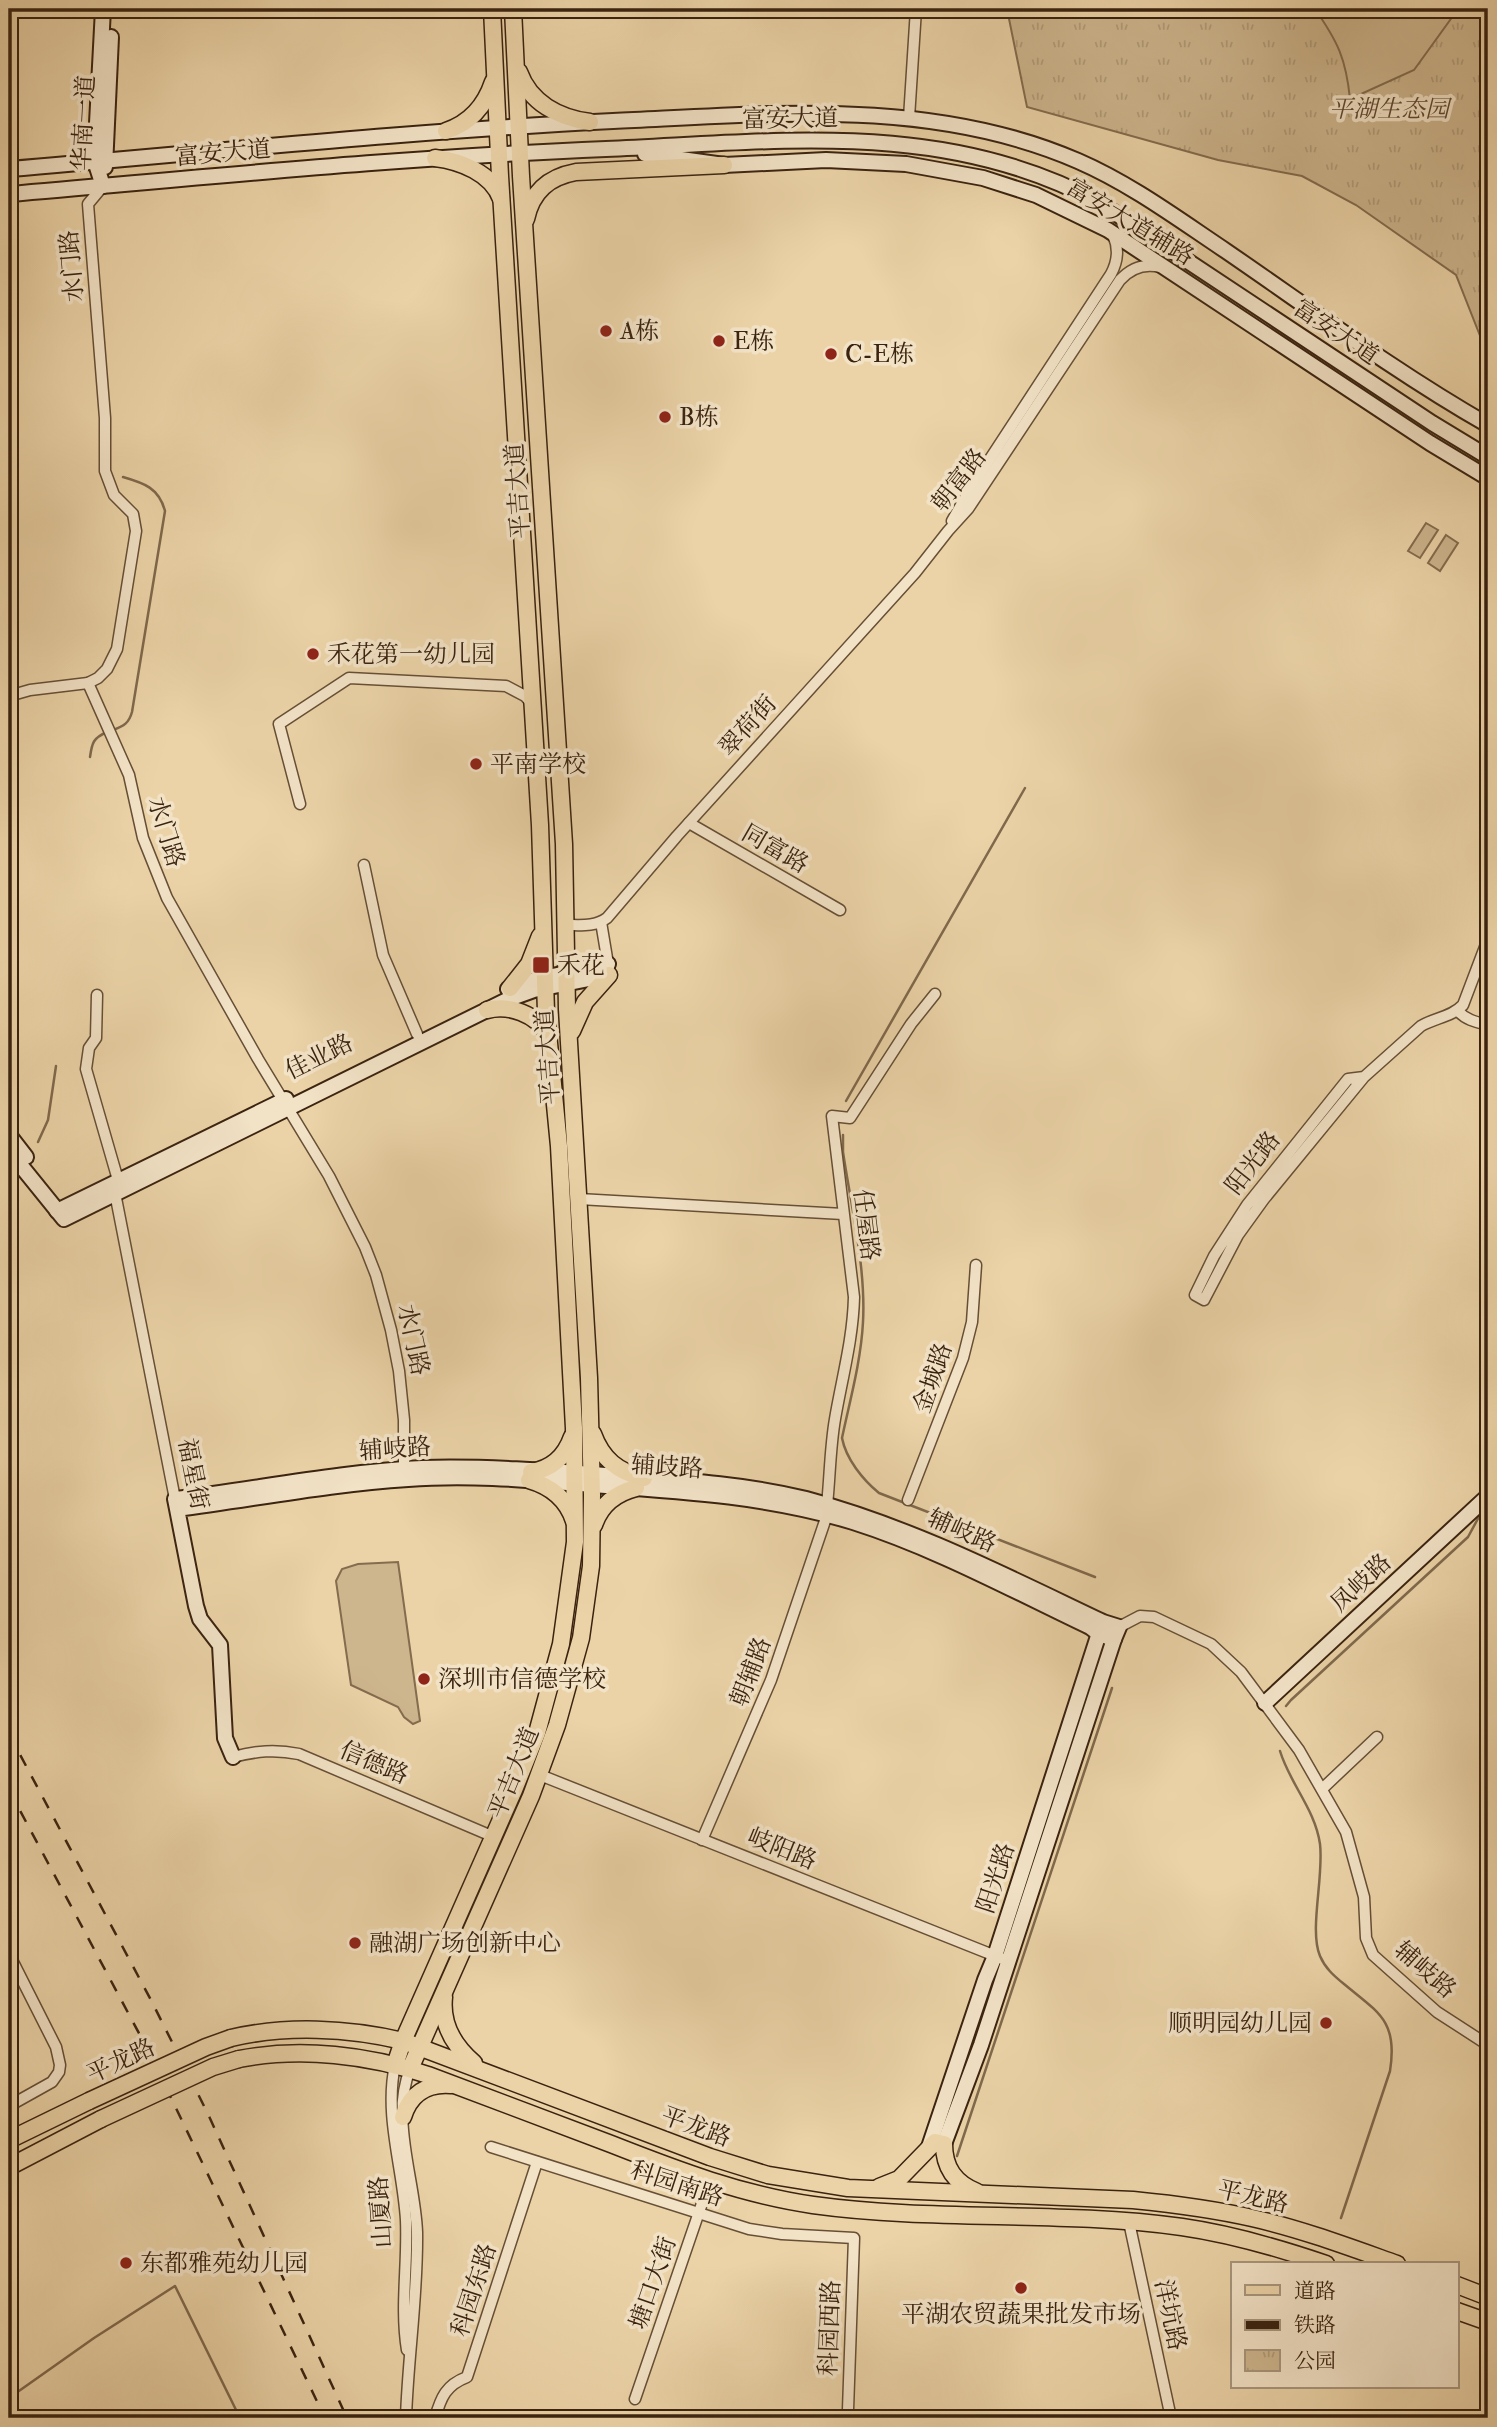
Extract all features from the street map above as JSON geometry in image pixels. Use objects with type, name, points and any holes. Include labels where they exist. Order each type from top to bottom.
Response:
[{"type":"main road","name":"华南一道","points":[[103,9],[100,161],[103,186]]},
{"type":"main road","name":"华南一道","points":[[100,161],[113,9]]},
{"type":"main road","name":"平吉大道","points":[[492,9],[533,704],[548,1035],[559,1146],[573,1428],[584,1479]]},
{"type":"main road","name":"平吉大道","points":[[403,2067],[420,2046],[540,1775],[568,1692],[581,1638],[591,1566],[584,1530],[584,1479],[591,1423],[569,1044],[566,889],[524,232],[513,9]]},
{"type":"main road","points":[[515,57],[526,88],[543,105],[564,117],[590,122]]},
{"type":"main road","points":[[446,131],[466,122],[479,108],[489,93],[495,73]]},
{"type":"main road","name":"富安大道","points":[[9,169],[446,131],[590,122],[799,114],[909,118],[968,127],[1060,154],[1122,183],[1405,373],[1488,425]]},
{"type":"main road","name":"富安大道","points":[[9,194],[499,154],[816,140],[882,142],[943,149],[1029,171],[1076,190],[1123,217],[1401,403],[1488,457]]},
{"type":"main road","name":"富安大道辅路","points":[[612,149],[724,165],[853,160],[930,167],[983,178],[1036,195],[1108,230],[1430,443],[1488,478]]},
{"type":"main road","points":[[145,157],[147,182]]},
{"type":"main road","points":[[435,158],[455,162],[473,170],[495,188],[502,202]]},
{"type":"main road","points":[[50,165],[53,190]]},
{"type":"main road","points":[[524,232],[533,198],[547,183],[562,174],[724,165]]},
{"type":"main road","points":[[1172,250],[1246,321]]},
{"type":"main road","points":[[542,890],[566,889]]},
{"type":"main road","points":[[510,988],[534,954],[543,917]]},
{"type":"main road","points":[[569,1044],[579,1011],[609,970]]},
{"type":"main road","name":"佳业路","points":[[285,1104],[510,988],[609,970]]},
{"type":"main road","name":"佳业路","points":[[65,1213],[285,1104],[545,982]]},
{"type":"main road","points":[[486,1010],[499,1008],[521,1012],[540,1024],[548,1035]]},
{"type":"main road","points":[[552,1075],[572,1074]]},
{"type":"main road","points":[[9,1135],[65,1213]]},
{"type":"main road","points":[[9,1150],[65,1213]]},
{"type":"main road","points":[[530,1476],[558,1496],[584,1530],[608,1501],[640,1483],[609,1461],[597,1443],[591,1423]]},
{"type":"main road","points":[[176,1504],[409,1478],[530,1476],[549,1467],[561,1457],[569,1444],[573,1428]]},
{"type":"main road","name":"辅岐路","points":[[176,1504],[404,1469],[468,1468],[530,1476],[584,1479]]},
{"type":"main road","name":"辅歧路","points":[[584,1479],[640,1483],[827,1510],[944,1558],[1090,1627],[1116,1633]]},
{"type":"main road","name":"凤岐路","points":[[1265,1703],[1488,1496]]},
{"type":"main road","name":"福星街","points":[[176,1504],[200,1619],[220,1645],[225,1738],[233,1757]]},
{"type":"main road","name":"平吉大道","points":[[403,2067],[403,2041],[494,1837],[526,1760],[549,1694],[566,1618],[573,1568],[584,1530]]},
{"type":"main road","name":"阳光路","points":[[1002,1958],[1101,1628]]},
{"type":"main road","name":"阳光路","points":[[936,2146],[1116,1633]]},
{"type":"main road","points":[[446,1989],[443,2015],[449,2033],[463,2053],[484,2070]]},
{"type":"main road","name":"平龙路","points":[[9,2140],[206,2047],[231,2038],[308,2030],[369,2034],[420,2046],[742,2168],[794,2181],[870,2189],[1133,2200],[1198,2208],[1291,2228],[1391,2262]]},
{"type":"main road","name":"平龙路","points":[[9,2167],[101,2119],[213,2067],[270,2054],[306,2053],[403,2067],[753,2194],[816,2205],[908,2213],[1129,2222],[1183,2227],[1265,2245],[1319,2262]]},
{"type":"main road","points":[[403,2117],[410,2099],[416,2094],[434,2085],[457,2086]]},
{"type":"main road","points":[[870,2189],[899,2179],[936,2146],[944,2156],[951,2173],[966,2187],[985,2195]]},
{"type":"main road","points":[[1458,2286],[1488,2297]]},
{"type":"main road","points":[[1458,2311],[1488,2322]]},
{"type":"street","points":[[909,118],[916,9]]},
{"type":"street","name":"水门路","points":[[103,186],[88,204],[106,418],[105,471],[114,495],[132,514],[136,531],[117,649],[107,669],[88,683],[129,775],[143,838],[159,881],[179,921],[346,1207],[376,1276],[399,1371],[404,1420],[404,1469]]},
{"type":"street","name":"朝富路","points":[[947,531],[969,491],[1111,274],[1117,258],[1117,249],[1113,235],[1108,230]]},
{"type":"street","name":"朝富路","points":[[947,531],[977,497],[1120,280],[1135,268],[1144,265],[1167,269]]},
{"type":"street","name":"翠荷街","points":[[601,922],[915,573],[947,531]]},
{"type":"street","points":[[506,686],[524,678],[531,668]]},
{"type":"street","points":[[300,804],[279,724],[349,678],[506,686],[525,696],[533,704]]},
{"type":"street","points":[[9,696],[30,690],[88,683]]},
{"type":"street","name":"同富路","points":[[689,823],[840,910]]},
{"type":"street","points":[[364,865],[383,955],[417,1034]]},
{"type":"street","points":[[566,925],[601,922],[609,970]]},
{"type":"street","points":[[1488,939],[1467,998],[1458,1011],[1470,1020],[1488,1024]]},
{"type":"street","name":"任屋路","points":[[827,1510],[834,1421],[854,1321],[854,1297],[832,1116],[850,1118],[911,1024],[935,994]]},
{"type":"street","name":"福星街","points":[[97,995],[96,1038],[89,1048],[86,1069],[117,1187],[176,1504]]},
{"type":"street","name":"阳光路","points":[[1199,1297],[1252,1216],[1364,1077],[1421,1026],[1458,1011]]},
{"type":"street","points":[[579,1199],[843,1214]]},
{"type":"street","name":"金城路","points":[[908,1500],[963,1358],[972,1322],[976,1265]]},
{"type":"street","name":"朝辅路","points":[[702,1840],[771,1680],[827,1510]]},
{"type":"street","name":"辅岐路","points":[[1116,1633],[1140,1616],[1147,1615],[1199,1638],[1231,1661],[1299,1750],[1349,1840],[1364,1897],[1366,1938],[1373,1955],[1437,2012],[1488,2045]]},
{"type":"street","points":[[1322,1789],[1377,1737]]},
{"type":"street","name":"信德路","points":[[233,1757],[261,1750],[299,1754],[494,1837]]},
{"type":"street","name":"岐阳路","points":[[540,1775],[1002,1958]]},
{"type":"street","points":[[9,1954],[56,2047],[60,2065],[52,2082],[9,2106]]},
{"type":"street","name":"山厦路","points":[[403,2067],[403,2117],[417,2233],[406,2418]]},
{"type":"street","name":"山厦路","points":[[403,2067],[391,2105],[406,2218],[404,2330],[408,2357]]},
{"type":"street","name":"科园南路","points":[[491,2147],[749,2229],[782,2234],[854,2238]]},
{"type":"street","name":"科园东路","points":[[435,2418],[443,2393],[454,2382],[467,2378],[537,2162]]},
{"type":"street","name":"塘口大街","points":[[635,2399],[710,2180]]},
{"type":"street","name":"洋坑路","points":[[1129,2222],[1171,2418]]},
{"type":"street","name":"科园西路","points":[[845,2418],[848,2410],[854,2238]]},
{"type":"green space","name":"平湖生态园","points":[[1007,9],[1488,9],[1488,356],[1456,275],[1356,205],[1302,176],[1218,160],[1027,107]]},
{"type":"green space","points":[[1315,9],[1458,9],[1414,70],[1350,99],[1340,51]]},
{"type":"green space","points":[[1426,523],[1438,530],[1420,558],[1408,551]]},
{"type":"green space","points":[[1446,535],[1458,543],[1440,571],[1428,563]]},
{"type":"green space","points":[[398,1562],[420,1721],[413,1724],[404,1717],[398,1707],[351,1685],[336,1581],[342,1569],[358,1564]]},
{"type":"waterway","points":[[113,730],[125,724],[132,712],[165,511],[155,492],[123,477]]},
{"type":"waterway","points":[[90,757],[94,742],[107,732]]},
{"type":"waterway","points":[[846,1101],[1025,788]]},
{"type":"waterway","points":[[38,1142],[48,1120],[56,1066]]},
{"type":"waterway","points":[[843,1135],[843,1152],[860,1258],[863,1301],[860,1351],[842,1438],[851,1461],[879,1493],[1095,1577]]},
{"type":"waterway","points":[[9,1199],[11,1194]]},
{"type":"waterway","points":[[1286,1706],[1468,1537],[1481,1513],[1488,1507]]},
{"type":"waterway","points":[[957,2156],[1112,1688]]},
{"type":"waterway","points":[[1280,1751],[1313,1819],[1320,1844],[1316,1918],[1320,1956],[1333,1975],[1376,2011],[1388,2029],[1391,2040],[1390,2071],[1341,2218]]},
{"type":"waterway","points":[[9,2398],[94,2338],[175,2286],[240,2418]]},
{"type":"railway","points":[[9,1734],[152,2002],[208,2114],[347,2418]]},
{"type":"railway","points":[[9,1790],[149,2052],[325,2418]]},
{"type":"place","name":"A栋","points":[[606,331]]},
{"type":"place","name":"E栋","points":[[719,341]]},
{"type":"place","name":"C-E栋","points":[[831,354]]},
{"type":"place","name":"B栋","points":[[665,417]]},
{"type":"place","name":"禾花第一幼儿园","points":[[313,654]]},
{"type":"place","name":"平南学校","points":[[476,764]]},
{"type":"place","name":"禾花","points":[[541,965]]},
{"type":"place","name":"深圳市信德学校","points":[[424,1679]]},
{"type":"place","name":"融湖广场创新中心","points":[[355,1943]]},
{"type":"place","name":"顺明园幼儿园","points":[[1326,2023]]},
{"type":"place","name":"东都雅苑幼儿园","points":[[126,2263]]},
{"type":"place","name":"平湖农贸蔬果批发市场","points":[[1021,2288]]}]
